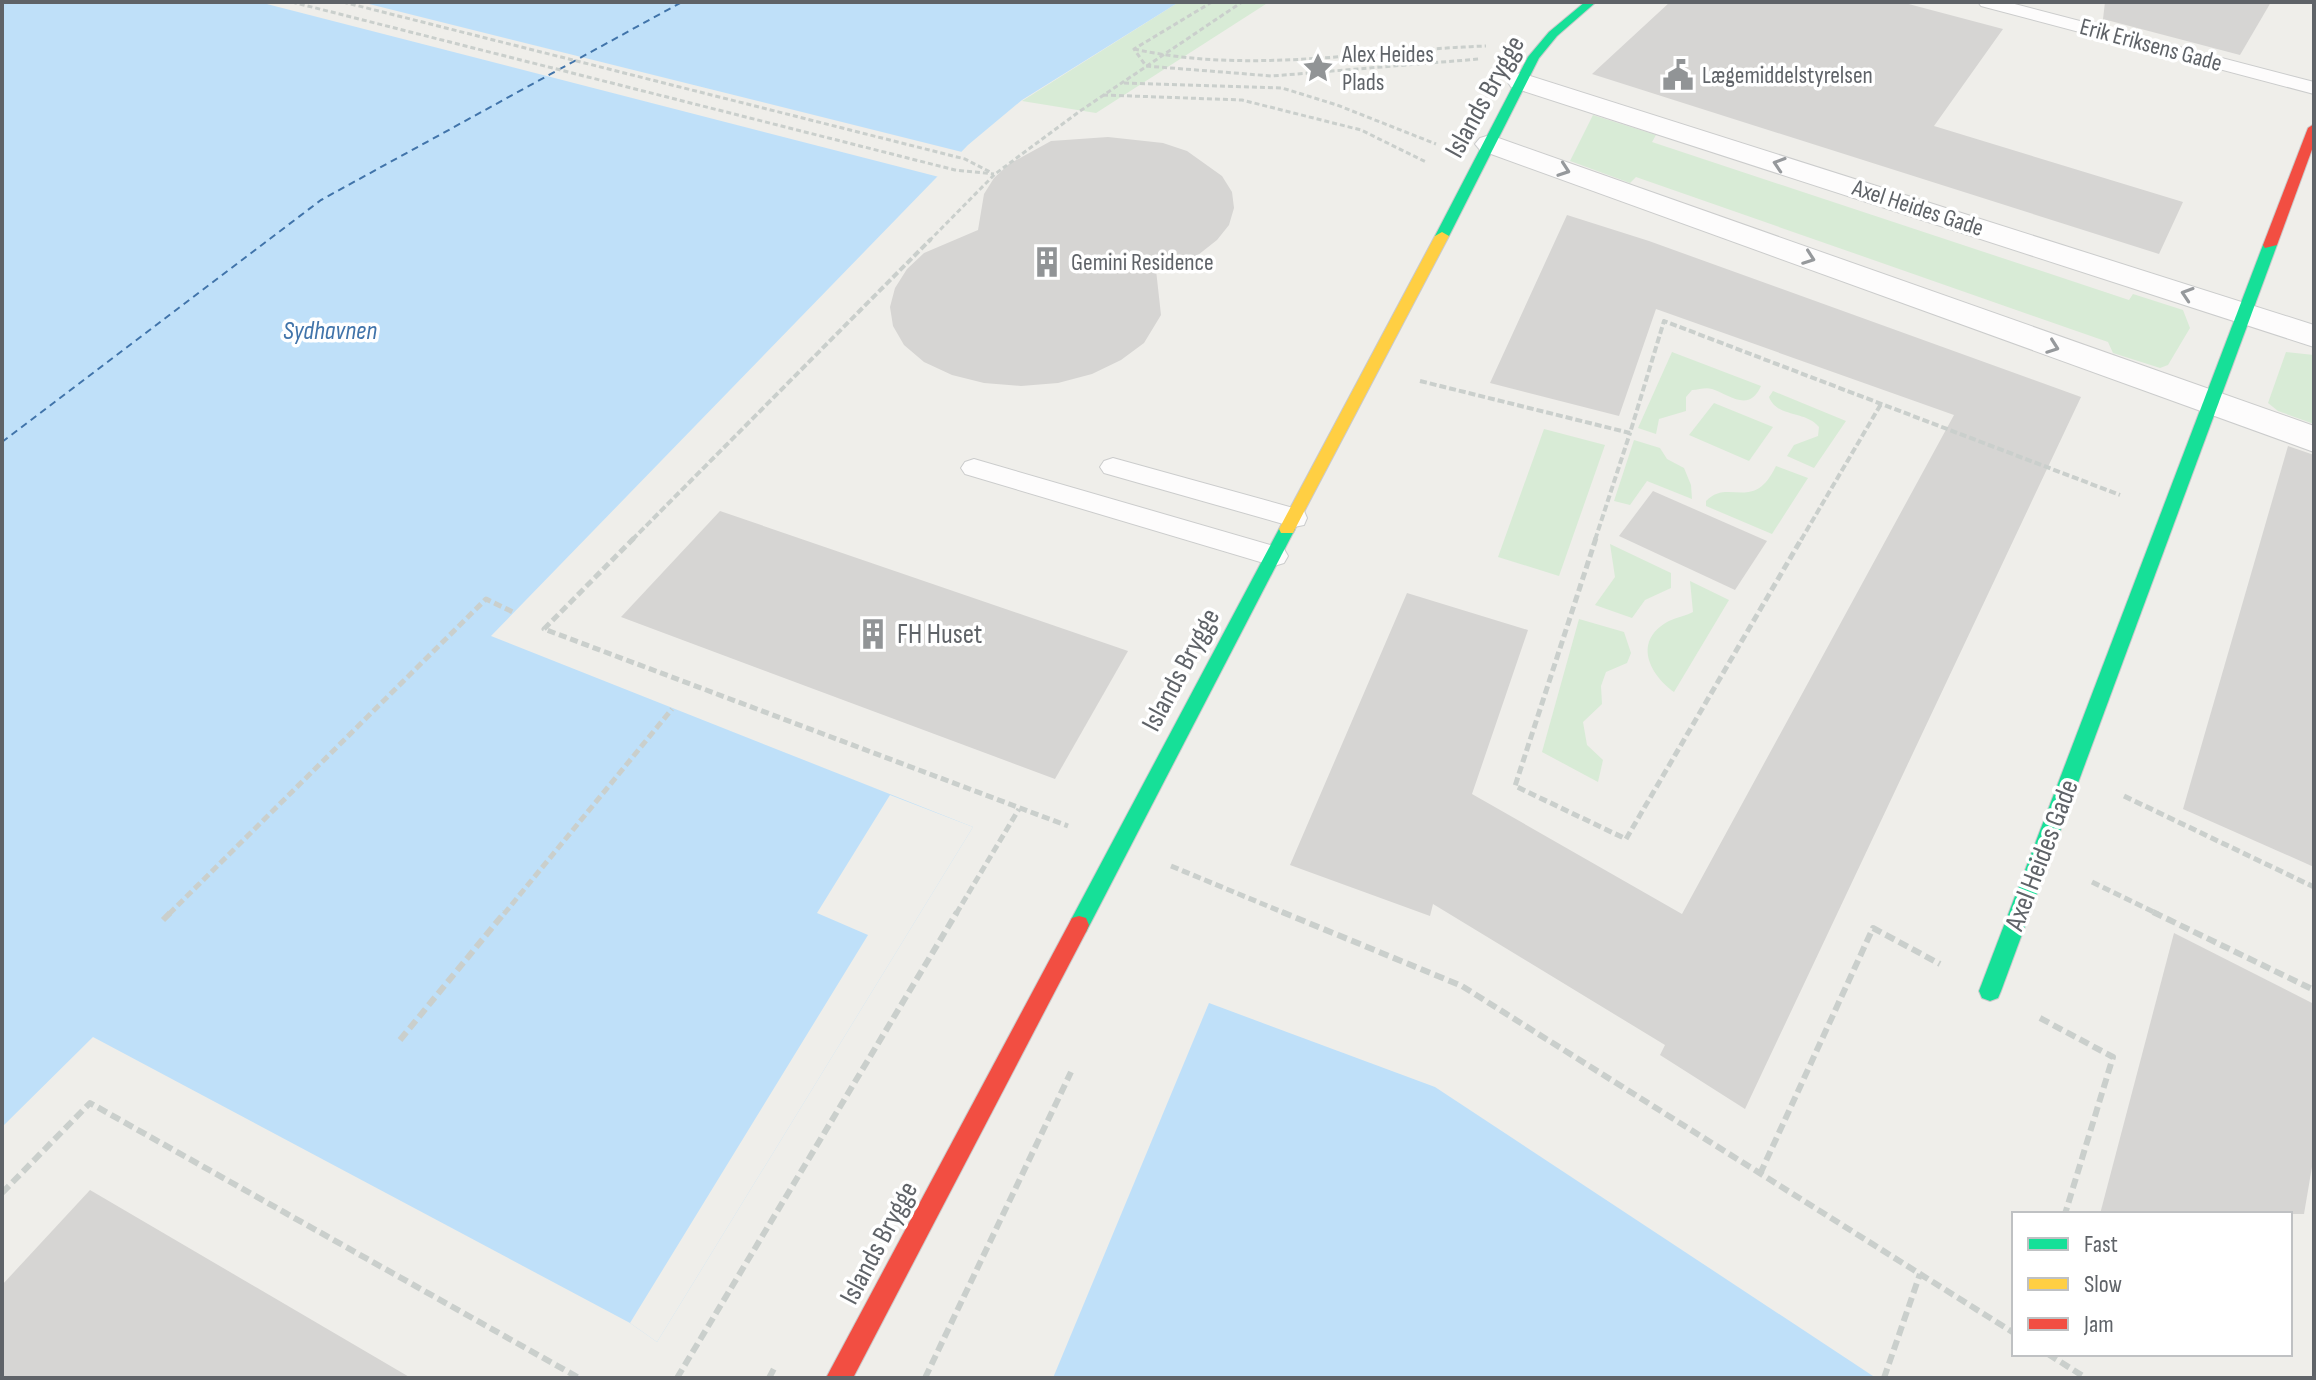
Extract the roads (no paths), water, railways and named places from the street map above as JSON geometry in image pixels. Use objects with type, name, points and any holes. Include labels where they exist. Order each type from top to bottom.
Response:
[{"type":"street","name":"Islands Brygge","points":[[839,1378],[1471,182],[1527,69],[1553,34],[1591,2]]},
{"type":"street","name":"Axel Heides Gade","points":[[1527,69],[2314,336]]},
{"type":"street","points":[[2211,404],[2314,128]]},
{"type":"street","points":[[1486,153],[2314,440]]},
{"type":"street","name":"Axel Heides Gade","points":[[1990,991],[2211,404]]},
{"type":"lane","name":"Erik Eriksens Gade","points":[[1987,2],[2314,88]]},
{"type":"lane","points":[[1113,467],[1294,518]]},
{"type":"lane","points":[[974,468],[1274,556]]},
{"type":"water","name":"Sydhavnen","points":[[2,2],[1179,2],[1022,100],[968,145],[491,636],[973,827],[657,1342],[630,1323],[93,1037],[2,1127]]},
{"type":"water","points":[[1209,1003],[1435,1087],[1876,1378],[1053,1378]]},
{"type":"place","name":"Alex Heides Plads","points":[[1318,68]]},
{"type":"place","name":"Lægemiddelstyrelsen","points":[[1678,75]]},
{"type":"place","name":"Gemini Residence","points":[[1047,262]]},
{"type":"place","name":"FH Huset","points":[[873,634]]}]
